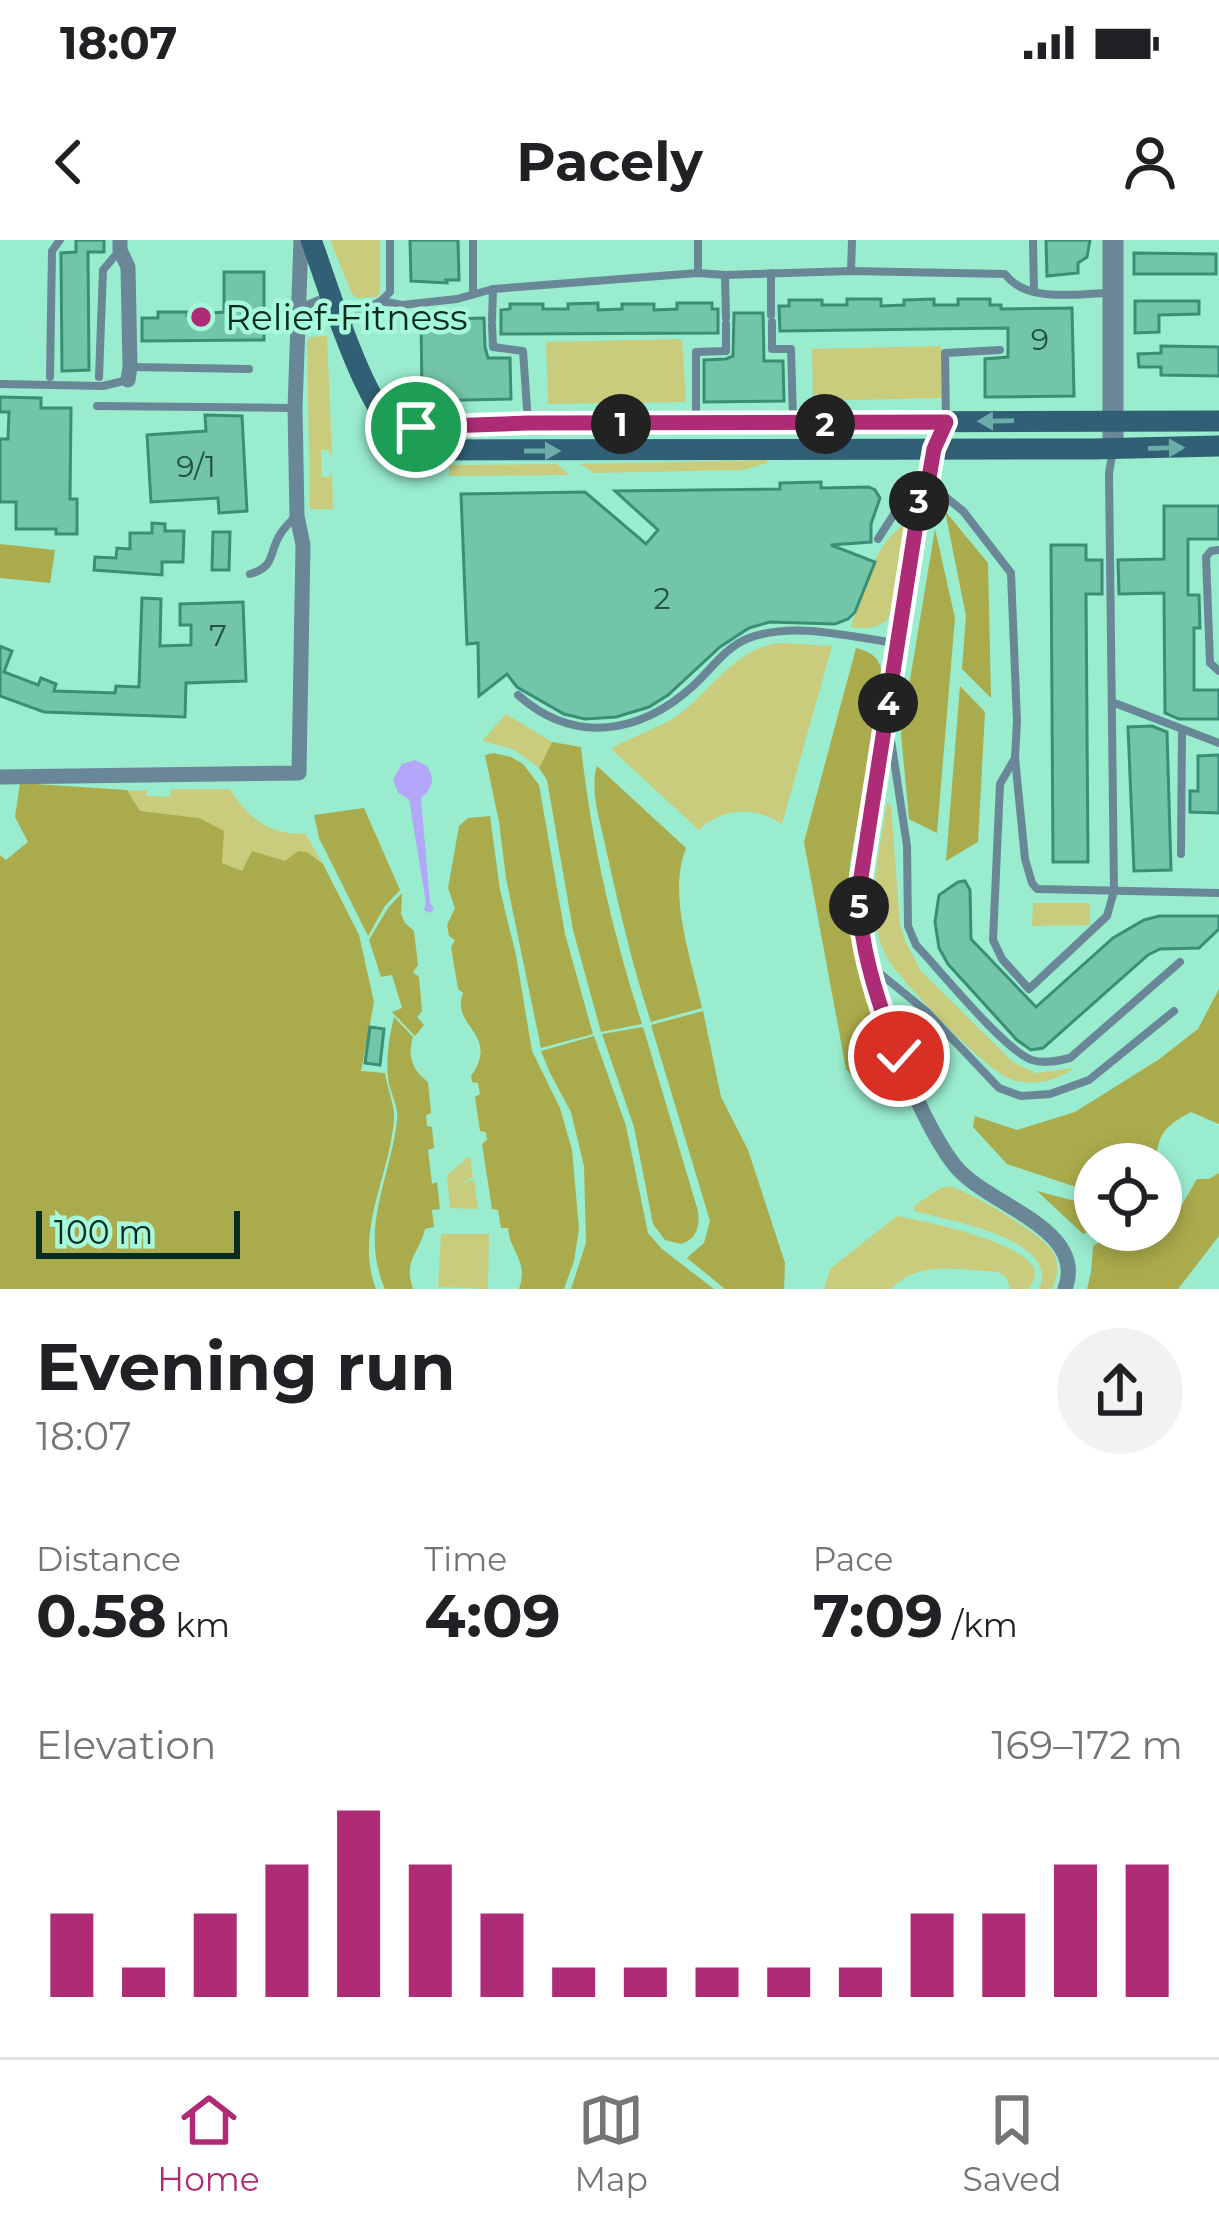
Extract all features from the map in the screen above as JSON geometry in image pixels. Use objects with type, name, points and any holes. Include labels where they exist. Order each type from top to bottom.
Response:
[{"type":"main road","points":[[311,240],[374,403],[403,442],[418,450],[1219,446]]},
{"type":"main road","points":[[386,421],[416,427],[1219,422]]},
{"type":"street","points":[[0,777],[299,772],[303,545],[296,515],[295,408],[301,240]]},
{"type":"street","points":[[1113,240],[1113,448]]},
{"type":"street","points":[[120,245],[128,267],[129,373]]},
{"type":"street","points":[[299,312],[332,298]]},
{"type":"street","points":[[946,422],[917,513],[859,890],[860,920],[892,1040],[947,1154],[972,1182],[1058,1240],[1070,1265],[1065,1289]]},
{"type":"lane","points":[[50,377],[52,251],[60,240]]},
{"type":"lane","points":[[343,329],[390,292],[389,240]]},
{"type":"lane","points":[[473,240],[473,293]]},
{"type":"lane","points":[[698,240],[698,273]]},
{"type":"lane","points":[[851,240],[851,271]]},
{"type":"lane","points":[[1033,240],[1034,293]]},
{"type":"lane","points":[[99,377],[103,270],[120,245]]},
{"type":"lane","points":[[380,301],[402,305],[457,299],[493,289],[698,273],[851,271],[1005,274],[1021,289],[1034,293],[1113,292]]},
{"type":"lane","points":[[771,273],[772,350],[791,349],[793,424]]},
{"type":"lane","points":[[696,424],[696,352],[726,351],[725,275]]},
{"type":"lane","points":[[493,289],[493,347],[523,351],[528,423]]},
{"type":"lane","points":[[946,422],[945,353],[1000,350]]},
{"type":"lane","points":[[0,384],[103,386],[129,373],[249,369]]},
{"type":"lane","points":[[97,406],[295,408]]},
{"type":"lane","points":[[1015,758],[1000,784],[993,940],[1002,959],[1029,989],[1107,916],[1114,891],[1109,473],[1113,448]]},
{"type":"lane","points":[[928,483],[963,511],[1010,569],[1015,758],[1024,859],[1033,885],[1037,889],[1219,893]]},
{"type":"lane","points":[[878,539],[894,514],[917,513]]},
{"type":"lane","points":[[250,574],[270,562],[278,536],[296,515]]},
{"type":"lane","points":[[1219,550],[1206,557],[1210,664],[1219,670]]},
{"type":"lane","points":[[518,695],[560,722],[609,728],[645,719],[666,707],[730,648],[751,637],[792,631],[897,644]]},
{"type":"lane","points":[[1112,702],[1219,742]]},
{"type":"lane","points":[[886,713],[907,846],[908,926],[916,945],[1006,1042],[1031,1060],[1070,1058],[1180,962]]},
{"type":"lane","points":[[1181,854],[1182,729]]},
{"type":"lane","points":[[871,966],[926,1011],[999,1088],[1021,1096],[1050,1094],[1089,1080],[1174,1011]]},
{"type":"green space","points":[[330,240],[380,240],[377,297],[352,294]]},
{"type":"green space","points":[[327,336],[332,455],[321,450],[322,477],[332,472],[333,509],[310,509],[307,341]]},
{"type":"green space","points":[[682,339],[686,402],[548,404],[546,342]]},
{"type":"green space","points":[[941,346],[942,398],[813,401],[812,349]]},
{"type":"green space","points":[[767,460],[743,470],[594,473],[580,464]]},
{"type":"green space","points":[[557,464],[569,475],[449,476],[449,465]]},
{"type":"green space","points":[[906,523],[894,611],[876,626],[851,627],[877,555]]},
{"type":"green space","points":[[781,643],[832,646],[782,824],[761,814],[739,812],[719,817],[699,830],[611,749],[672,719],[749,653]]},
{"type":"green space","points":[[506,714],[552,742],[539,768],[513,749],[482,741]]},
{"type":"green space","points":[[171,789],[230,789],[261,823],[281,832],[305,833],[323,864],[307,852],[285,861],[252,852],[242,871],[222,863],[199,818],[140,811],[127,791],[146,790],[147,796],[170,797]]},
{"type":"green space","points":[[887,802],[900,925],[921,971],[1013,1062],[1036,1073],[1074,1068],[1037,1082],[1001,1074],[946,1026],[887,958],[875,900]]},
{"type":"green space","points":[[1033,903],[1090,903],[1090,925],[1032,926]]},
{"type":"green space","points":[[470,1156],[473,1177],[456,1187],[474,1179],[478,1209],[450,1208],[447,1175]]},
{"type":"green space","points":[[949,1186],[1005,1214],[1046,1244],[1056,1261],[1052,1289],[1039,1289],[1042,1271],[1018,1244],[914,1211],[915,1205]]},
{"type":"green space","points":[[897,1216],[974,1235],[1015,1251],[1035,1272],[1033,1281],[1028,1289],[1011,1289],[998,1272],[941,1268],[914,1273],[891,1289],[824,1289],[830,1269]]},
{"type":"green space","points":[[441,1234],[489,1234],[488,1289],[438,1287]]},
{"type":"shaded area","points":[[945,511],[988,563],[991,698],[962,669],[966,616]]},
{"type":"shaded area","points":[[935,529],[955,618],[937,833],[909,819],[901,734]]},
{"type":"shaded area","points":[[0,544],[55,550],[50,583],[0,578]]},
{"type":"shaded area","points":[[856,648],[876,658],[883,679],[850,864],[848,910],[853,946],[890,1068],[888,1077],[871,1083],[860,1081],[846,1069],[804,842]]},
{"type":"shaded area","points":[[960,686],[985,712],[978,842],[946,861]]},
{"type":"shaded area","points":[[552,742],[581,747],[604,887],[642,1024],[601,1032],[573,930],[547,780],[539,768]]},
{"type":"shaded area","points":[[494,753],[523,764],[539,785],[565,934],[593,1034],[541,1048],[485,755]]},
{"type":"shaded area","points":[[415,760],[427,766],[432,779],[421,798],[434,909],[430,913],[424,910],[409,799],[398,793],[393,779],[402,764]]},
{"type":"shaded area","points":[[597,766],[686,848],[680,907],[702,1008],[651,1022],[599,818],[594,786]]},
{"type":"shaded area","points":[[20,783],[127,790],[140,811],[199,818],[224,831],[222,863],[242,871],[252,851],[285,861],[298,851],[307,852],[323,864],[359,935],[374,1002],[361,1071],[385,1073],[393,1108],[369,1246],[376,1289],[0,1289],[0,855],[6,860],[28,842],[15,817]]},
{"type":"shaded area","points":[[364,808],[400,890],[368,936],[319,838],[314,815]]},
{"type":"shaded area","points":[[490,816],[532,1051],[560,1108],[572,1150],[579,1229],[564,1289],[519,1289],[520,1264],[508,1228],[501,1228],[498,1210],[492,1209],[482,1144],[486,1132],[480,1131],[475,1097],[480,1094],[471,1076],[481,1050],[463,1014],[463,993],[458,989],[451,947],[455,940],[447,925],[455,908],[448,888],[459,826],[468,818]]},
{"type":"shaded area","points":[[402,893],[401,914],[414,931],[418,965],[413,972],[419,977],[422,1011],[417,1017],[424,1025],[415,1036],[392,1012],[402,1008],[392,975],[381,977],[369,940]]},
{"type":"shaded area","points":[[1219,989],[1219,1124],[1191,1112],[1164,1132],[1159,1143],[1074,1143],[1074,1186],[1007,1164],[973,1127],[975,1116],[1017,1130],[1075,1112],[1198,1029]]},
{"type":"shaded area","points":[[703,1011],[721,1097],[748,1150],[785,1263],[784,1289],[725,1289],[687,1258],[704,1243],[710,1221],[651,1025]]},
{"type":"shaded area","points":[[394,1017],[413,1037],[412,1062],[428,1082],[431,1113],[426,1115],[427,1126],[432,1127],[434,1148],[428,1150],[440,1209],[432,1210],[434,1227],[425,1229],[411,1264],[413,1289],[385,1289],[375,1246],[397,1121],[387,1067]]},
{"type":"shaded area","points":[[643,1027],[698,1211],[696,1231],[681,1244],[665,1240],[653,1224],[634,1127],[602,1034]]},
{"type":"shaded area","points":[[594,1036],[626,1126],[648,1233],[714,1289],[571,1289],[586,1243],[584,1166],[571,1112],[541,1051]]},
{"type":"shaded area","points":[[1219,1173],[1219,1236],[1178,1289],[1087,1289],[1093,1251],[1182,1251],[1182,1205],[1197,1179]]},
{"type":"shaded area","points":[[1037,1191],[1071,1200],[1074,1226]]},
{"type":"building","points":[[76,240],[104,240],[104,252],[88,252],[89,370],[62,371],[61,253],[76,252]]},
{"type":"building","points":[[410,240],[458,240],[459,280],[411,281]]},
{"type":"building","points":[[1046,240],[1090,240],[1078,273],[1047,276]]},
{"type":"building","points":[[1134,253],[1216,254],[1216,274],[1134,274]]},
{"type":"building","points":[[224,272],[264,272],[264,340],[142,341],[142,318],[158,318],[158,312],[224,312]]},
{"type":"building","points":[[847,299],[881,299],[881,306],[904,305],[904,300],[934,299],[934,305],[958,305],[958,299],[990,299],[990,305],[1001,305],[1001,309],[1072,308],[1074,396],[985,397],[985,359],[1008,357],[1008,328],[780,331],[779,306],[789,306],[789,300],[847,305]]},
{"type":"building","points":[[1135,301],[1199,301],[1199,314],[1159,315],[1159,332],[1135,333]]},
{"type":"building","points":[[598,303],[598,310],[654,304],[654,310],[677,309],[677,303],[712,303],[712,309],[718,309],[718,333],[501,334],[501,310],[510,309],[510,304],[568,309],[568,304]]},
{"type":"building","points":[[421,313],[448,313],[448,319],[484,318],[488,358],[510,358],[511,399],[422,401]]},
{"type":"building","points":[[734,313],[763,313],[764,361],[783,361],[784,401],[704,402],[704,360],[733,356]]},
{"type":"building","points":[[1161,346],[1219,347],[1219,376],[1161,375],[1161,367],[1139,367],[1138,354],[1161,353]]},
{"type":"building","points":[[0,397],[41,398],[41,408],[71,408],[70,499],[77,499],[77,534],[16,529],[16,502],[0,502],[0,439],[8,439],[9,412],[0,412]]},
{"type":"building","points":[[205,415],[242,416],[247,511],[219,513],[218,498],[151,502],[147,435],[206,431]]},
{"type":"building","points":[[821,482],[821,488],[869,487],[880,498],[871,524],[871,542],[831,545],[875,562],[848,619],[835,624],[770,622],[749,628],[720,647],[668,695],[649,707],[616,717],[585,719],[564,714],[517,687],[507,674],[479,696],[478,643],[467,644],[461,494],[585,492],[646,544],[658,530],[615,491],[780,489],[780,483]]},
{"type":"building","points":[[1164,506],[1219,506],[1219,539],[1188,539],[1188,595],[1199,595],[1194,690],[1219,690],[1219,719],[1179,719],[1165,713],[1164,593],[1119,594],[1118,560],[1164,559]]},
{"type":"building","points":[[152,523],[165,524],[165,531],[184,531],[183,562],[162,562],[162,575],[94,570],[95,557],[116,558],[117,548],[130,549],[130,533],[152,533]]},
{"type":"building","points":[[213,532],[230,532],[229,570],[212,570]]},
{"type":"building","points":[[1051,545],[1086,545],[1086,560],[1102,560],[1102,594],[1086,594],[1088,862],[1053,862]]},
{"type":"building","points":[[142,598],[161,599],[160,646],[191,645],[191,625],[180,625],[180,604],[243,602],[246,681],[186,683],[185,717],[44,712],[0,696],[0,646],[12,651],[4,672],[38,685],[41,678],[56,684],[54,691],[115,693],[116,686],[139,687]]},
{"type":"building","points":[[1152,726],[1167,732],[1171,870],[1134,871],[1128,727]]},
{"type":"building","points":[[1219,755],[1219,813],[1190,812],[1190,791],[1198,791],[1198,756]]},
{"type":"building","points":[[965,881],[970,890],[971,939],[1036,1007],[1113,938],[1144,920],[1219,916],[1219,929],[1199,948],[1160,949],[1148,955],[1043,1048],[1031,1050],[948,964],[939,948],[935,922],[939,895]]},
{"type":"building","points":[[370,1027],[384,1029],[380,1065],[365,1063]]},
{"type":"place","name":"Relief-Fitness","points":[[201,317]]},
{"type":"route","points":[[416,427],[946,422],[920,499],[859,890],[865,943],[899,1056]]}]
